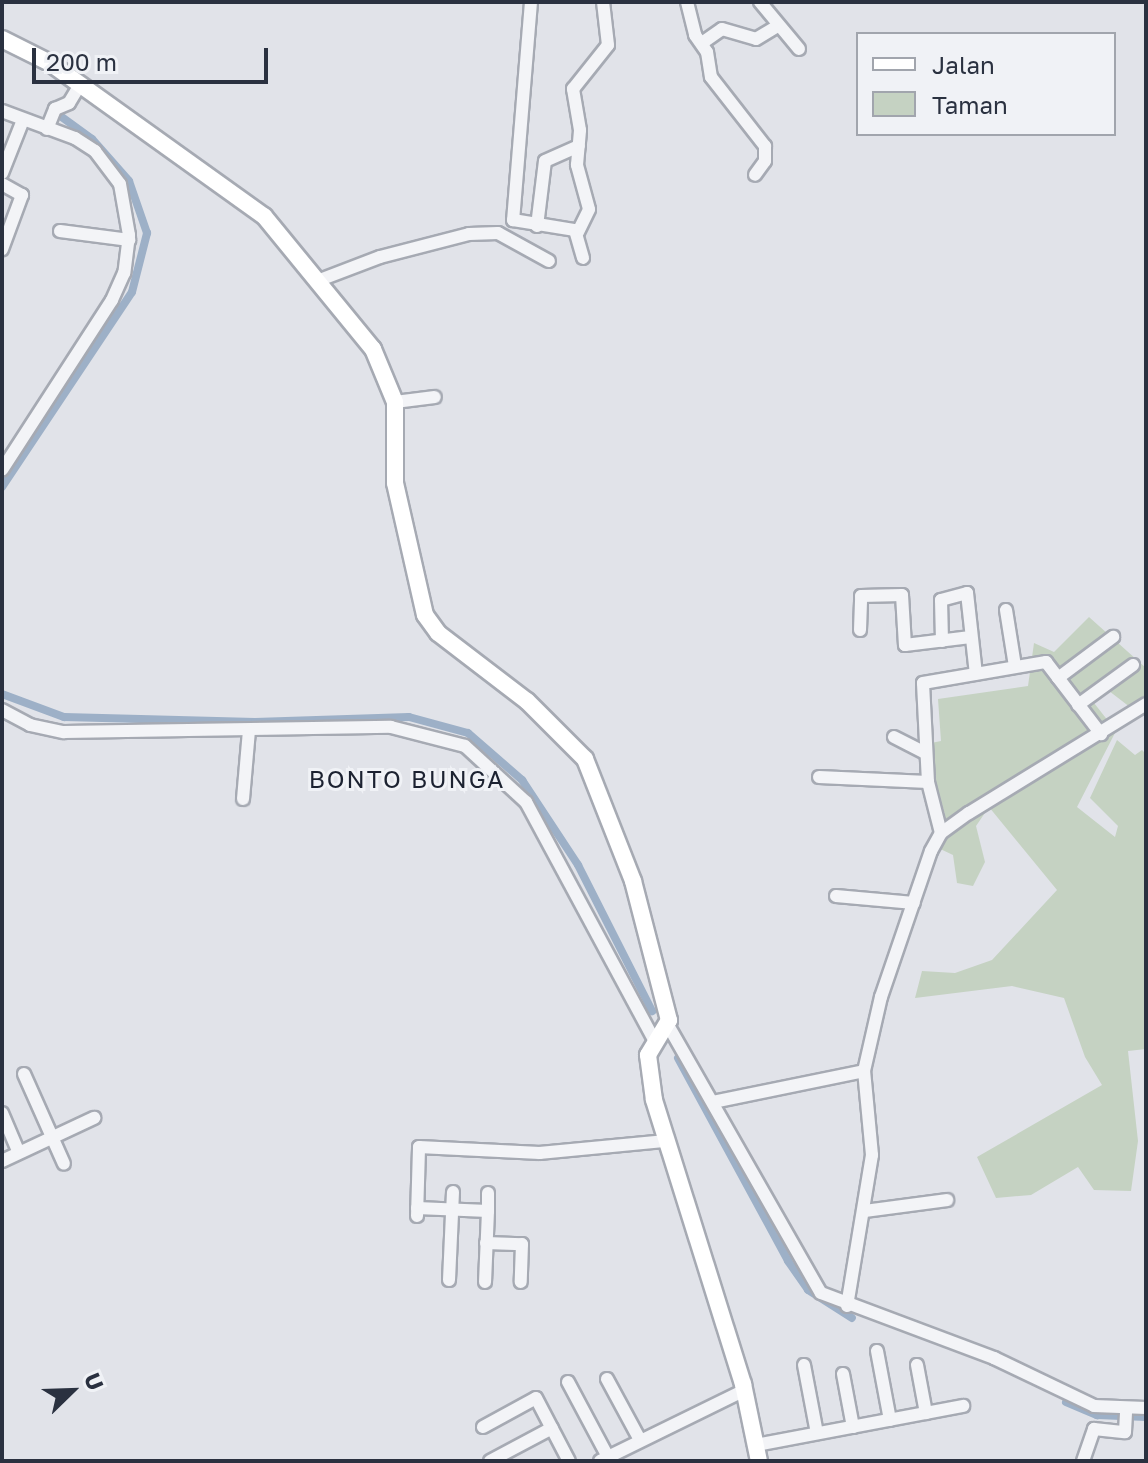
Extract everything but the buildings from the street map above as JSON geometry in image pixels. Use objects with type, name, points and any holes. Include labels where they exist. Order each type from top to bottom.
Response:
[{"type":"main road","points":[[2,39],[80,85],[258,211],[366,337],[395,402],[396,488],[423,609],[438,633],[527,701],[585,759],[633,881],[669,1027],[655,1042],[647,1066],[665,1141],[745,1390],[758,1453]]},
{"type":"street","points":[[531,2],[512,215],[517,224],[578,232]]},
{"type":"street","points":[[583,258],[578,232],[589,217],[577,165],[579,146],[573,89],[608,45],[603,2]]},
{"type":"street","points":[[687,2],[695,35],[702,43],[711,77],[765,146],[765,161],[755,175]]},
{"type":"street","points":[[760,2],[776,27],[799,49]]},
{"type":"street","points":[[702,43],[722,29],[756,39],[776,27]]},
{"type":"street","points":[[51,119],[69,103],[80,85]]},
{"type":"street","points":[[2,111],[23,120],[51,119],[86,143],[113,171],[127,205],[129,240],[112,300],[2,470]]},
{"type":"street","points":[[2,173],[23,120]]},
{"type":"street","points":[[537,226],[545,161],[579,146]]},
{"type":"street","points":[[2,184],[22,195],[2,249]]},
{"type":"street","points":[[60,231],[129,240]]},
{"type":"street","points":[[317,281],[380,257],[469,234],[498,233],[549,261]]},
{"type":"street","points":[[395,402],[435,397]]},
{"type":"street","points":[[966,578],[976,674]]},
{"type":"street","points":[[942,641],[941,600],[967,593]]},
{"type":"street","points":[[860,630],[861,596],[902,595],[904,644],[971,637]]},
{"type":"street","points":[[1006,610],[1015,666]]},
{"type":"street","points":[[1058,678],[1113,637]]},
{"type":"street","points":[[847,1306],[865,1211],[872,1147],[864,1071],[881,997],[941,833],[928,782],[923,683],[1046,662],[1101,734]]},
{"type":"street","points":[[1078,705],[1133,665]]},
{"type":"street","points":[[941,833],[1146,704]]},
{"type":"street","points":[[2,710],[30,725],[64,732],[405,728],[449,739],[479,756],[526,802],[655,1042]]},
{"type":"street","points":[[243,799],[249,730]]},
{"type":"street","points":[[894,737],[926,753]]},
{"type":"street","points":[[819,777],[928,782]]},
{"type":"street","points":[[836,896],[914,903]]},
{"type":"street","points":[[669,1027],[811,1284],[847,1306],[893,1317],[967,1347],[1094,1406],[1126,1417],[1146,1408]]},
{"type":"street","points":[[713,1102],[864,1071]]},
{"type":"street","points":[[24,1074],[64,1164]]},
{"type":"street","points":[[2,1113],[19,1153]]},
{"type":"street","points":[[2,1161],[94,1118]]},
{"type":"street","points":[[488,1211],[417,1212],[419,1147],[540,1153],[665,1141]]},
{"type":"street","points":[[449,1280],[453,1192]]},
{"type":"street","points":[[485,1282],[488,1193]]},
{"type":"street","points":[[865,1211],[947,1200]]},
{"type":"street","points":[[486,1243],[522,1244],[521,1282]]},
{"type":"street","points":[[877,1351],[890,1420]]},
{"type":"street","points":[[804,1365],[817,1433]]},
{"type":"street","points":[[917,1365],[926,1413]]},
{"type":"street","points":[[843,1374],[853,1427]]},
{"type":"street","points":[[607,1379],[640,1440]]},
{"type":"street","points":[[568,1382],[604,1459],[745,1390]]},
{"type":"street","points":[[483,1427],[536,1398],[569,1461]]},
{"type":"street","points":[[758,1453],[817,1433],[963,1406]]},
{"type":"street","points":[[1083,1461],[1094,1429],[1125,1432],[1126,1417]]},
{"type":"street","points":[[490,1461],[552,1428]]},
{"type":"green space","points":[[1089,617],[1146,668],[1146,703],[1135,711],[1100,684],[1087,694],[1116,731],[1077,807],[1115,837],[1118,826],[1090,798],[1117,740],[1135,755],[1142,750],[1146,754],[1146,1049],[1128,1051],[1138,1141],[1131,1191],[1094,1190],[1078,1167],[1031,1195],[996,1198],[977,1157],[1102,1085],[1085,1057],[1064,998],[1012,986],[915,998],[922,971],[955,973],[992,960],[1057,890],[989,807],[976,826],[985,862],[973,886],[957,883],[953,855],[934,846],[945,815],[926,744],[941,741],[938,699],[1028,686],[1034,643],[1054,652]]},
{"type":"waterway","points":[[2,487],[132,292],[147,233],[129,181],[92,139],[62,117]]},
{"type":"waterway","points":[[2,694],[64,717],[255,722],[409,717],[468,733],[522,780],[578,865],[652,1011]]},
{"type":"waterway","points":[[678,1058],[788,1261],[808,1290],[852,1318]]},
{"type":"waterway","points":[[1066,1402],[1097,1415],[1146,1417]]},
{"type":"district","name":"BONTO BUNGA","points":[[407,779]]}]
